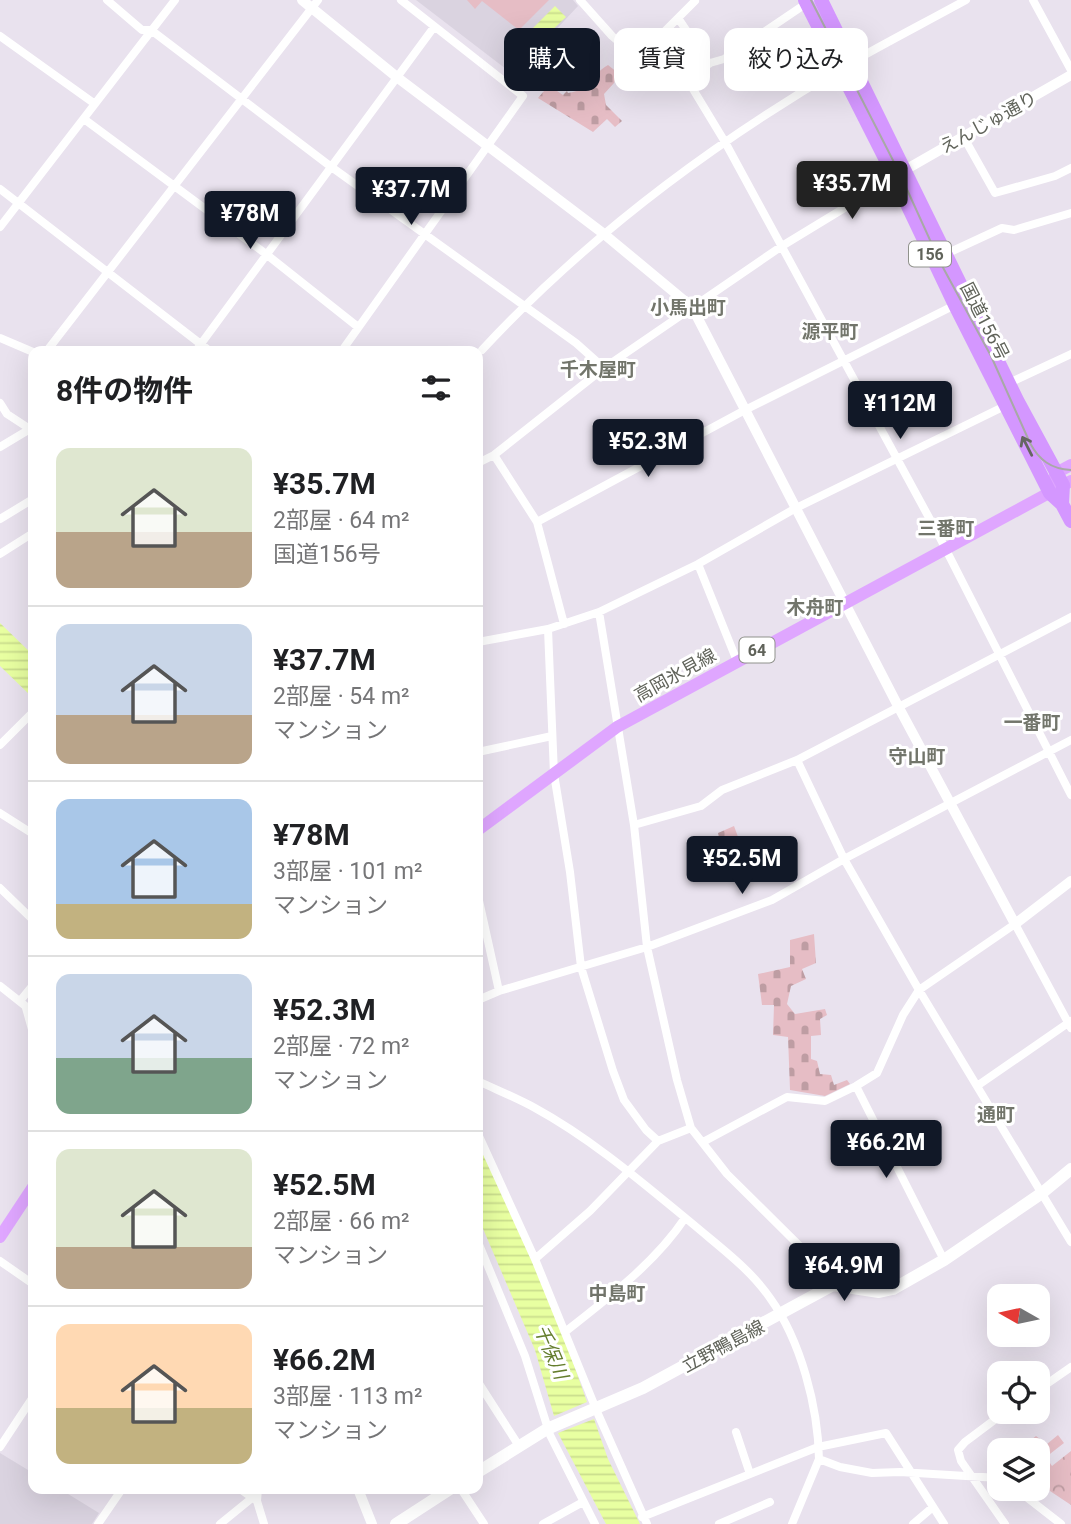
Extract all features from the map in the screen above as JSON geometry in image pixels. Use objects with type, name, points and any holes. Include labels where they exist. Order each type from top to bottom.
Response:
[{"type":"highway","name":"国道156号","points":[[811,1],[825,28]]},
{"type":"highway","name":"国道156号","points":[[858,91],[969,298],[1009,383],[1012,403],[1060,483]]},
{"type":"highway","name":"国道156号","points":[[900,174],[955,305],[1060,483],[1062,504],[1071,521]]},
{"type":"main road","name":"高岡氷見線","points":[[483,826],[617,727],[1060,483],[1071,465]]},
{"type":"main road","points":[[839,1285],[879,1292],[893,1289],[944,1261],[1042,1193],[1071,1169]]},
{"type":"main road","points":[[0,1237],[28,1195]]},
{"type":"main road","name":"立野鴨島線","points":[[483,1469],[549,1428],[643,1388],[833,1285],[839,1285]]},
{"type":"main road","points":[[396,1524],[442,1494]]},
{"type":"street","points":[[107,0],[142,30],[151,30],[330,166],[576,343],[604,368]]},
{"type":"street","points":[[0,227],[175,0]]},
{"type":"street","points":[[345,346],[523,96],[401,0]]},
{"type":"street","points":[[581,0],[614,38]]},
{"type":"street","points":[[868,53],[966,0]]},
{"type":"street","points":[[1033,0],[1071,70]]},
{"type":"street","points":[[710,64],[746,46],[811,1]]},
{"type":"street","points":[[51,346],[311,2],[398,78],[604,234],[692,307],[949,803],[1070,1024],[977,1086]]},
{"type":"street","points":[[668,28],[695,2]]},
{"type":"street","points":[[678,18],[685,28]]},
{"type":"street","points":[[199,346],[435,27]]},
{"type":"street","points":[[0,36],[95,104]]},
{"type":"street","name":"えんじゅ通り","points":[[900,174],[1071,75]]},
{"type":"street","points":[[694,91],[725,142],[897,458],[1071,795]]},
{"type":"street","points":[[483,349],[523,307],[604,234],[725,142],[806,91]]},
{"type":"street","points":[[84,119],[266,254],[358,327]]},
{"type":"street","points":[[963,136],[995,193],[1055,176],[1071,168]]},
{"type":"street","points":[[483,460],[494,455],[604,368],[692,307],[782,246],[900,174]]},
{"type":"street","points":[[0,188],[205,346]]},
{"type":"street","points":[[946,254],[1002,228],[1014,230],[1071,213]]},
{"type":"street","points":[[537,522],[745,410],[969,298]]},
{"type":"street","points":[[0,338],[28,350]]},
{"type":"street","points":[[1009,383],[1071,354]]},
{"type":"street","points":[[483,641],[548,629],[599,612],[698,564],[796,508],[1012,403]]},
{"type":"street","points":[[0,404],[7,414],[28,427]]},
{"type":"street","points":[[0,447],[28,432]]},
{"type":"street","points":[[494,455],[537,522],[564,624]]},
{"type":"street","points":[[0,519],[28,502]]},
{"type":"street","points":[[0,554],[28,537]]},
{"type":"street","points":[[698,564],[737,661]]},
{"type":"street","points":[[599,612],[634,825],[647,947],[677,1080],[691,1128],[727,1174],[839,1285]]},
{"type":"street","points":[[634,825],[701,806],[723,790],[797,760],[1071,617]]},
{"type":"street","points":[[548,629],[554,774],[570,872],[581,967],[612,1071],[624,1100],[658,1140]]},
{"type":"street","points":[[0,746],[28,717]]},
{"type":"street","points":[[483,751],[552,736]]},
{"type":"street","points":[[483,998],[647,947],[772,900],[844,859],[1071,740]]},
{"type":"street","points":[[797,760],[844,859],[919,990],[1071,1242]]},
{"type":"street","points":[[0,813],[28,831]]},
{"type":"street","points":[[703,1142],[787,1097],[825,1101],[877,1073],[903,1015],[919,990],[1015,924],[1071,881]]},
{"type":"street","points":[[0,888],[28,915]]},
{"type":"street","points":[[483,919],[499,991]]},
{"type":"street","points":[[0,986],[28,1008]]},
{"type":"street","points":[[28,994],[23,1003],[28,1018]]},
{"type":"street","points":[[483,1083],[536,1108],[580,1136],[628,1172],[747,1269],[780,1314],[800,1356],[819,1459],[792,1524]]},
{"type":"street","points":[[856,1086],[944,1261]]},
{"type":"street","points":[[535,1259],[590,1211],[658,1140],[691,1128]]},
{"type":"street","points":[[483,1145],[535,1259],[593,1409],[645,1520],[818,1447],[886,1433],[944,1524]]},
{"type":"street","points":[[565,1332],[599,1306],[669,1242],[685,1218]]},
{"type":"street","points":[[483,1254],[525,1356],[549,1428],[595,1524]]},
{"type":"street","points":[[0,1261],[28,1279]]},
{"type":"street","points":[[1050,1382],[1071,1367]]},
{"type":"street","points":[[483,1390],[519,1446]]},
{"type":"street","points":[[0,1447],[28,1405]]},
{"type":"street","points":[[989,1424],[958,1450],[961,1461],[1005,1524]]},
{"type":"street","points":[[736,1432],[750,1474]]},
{"type":"street","points":[[819,1459],[856,1472],[987,1478]]},
{"type":"street","points":[[99,1524],[119,1494]]},
{"type":"street","points":[[248,1494],[255,1499]]},
{"type":"street","points":[[256,1494],[255,1499],[264,1524]]},
{"type":"street","points":[[360,1494],[372,1524]]},
{"type":"street","points":[[464,1494],[484,1524]]},
{"type":"street","points":[[220,1524],[255,1499]]},
{"type":"street","points":[[1031,1501],[1061,1524]]},
{"type":"street","points":[[542,1524],[583,1502]]},
{"type":"street","points":[[719,1524],[770,1502]]},
{"type":"street","points":[[913,1524],[933,1507]]},
{"type":"shaded area","points":[[416,0],[573,0],[578,6],[558,28],[504,28],[504,67]]},
{"type":"shaded area","points":[[0,1453],[28,1470],[28,1494],[68,1494],[99,1513],[92,1524],[0,1524]]},
{"type":"green space","points":[[467,0],[549,0],[521,28],[516,28],[482,1],[475,9]]},
{"type":"green space","points":[[608,65],[614,70],[614,83],[604,94],[606,105],[622,121],[615,127],[607,119],[593,132],[538,98],[544,91],[557,91],[563,95],[567,91],[600,91],[602,69]]},
{"type":"green space","points":[[734,826],[744,853],[722,861],[718,833]]},
{"type":"green space","points":[[814,934],[816,963],[802,969],[806,979],[791,986],[787,1004],[795,1014],[825,1009],[827,1015],[820,1019],[821,1035],[811,1036],[811,1059],[817,1061],[820,1074],[831,1075],[834,1085],[847,1080],[850,1084],[825,1096],[790,1090],[788,1037],[773,1035],[774,1005],[762,1005],[758,974],[790,967],[790,940]]},
{"type":"green space","points":[[1058,1435],[1064,1443],[1050,1454],[1050,1442]]},
{"type":"green space","points":[[1071,1451],[1071,1505],[1050,1491],[1050,1463],[1052,1466]]},
{"type":"water","points":[[555,6],[566,17],[555,28],[533,28]]},
{"type":"water","points":[[0,623],[28,650],[28,693],[0,666]]},
{"type":"water","name":"千保川","points":[[483,1147],[557,1317],[587,1402],[554,1416],[535,1350],[483,1229]]},
{"type":"water","points":[[594,1419],[608,1459],[640,1524],[606,1524],[558,1433]]},
{"type":"tram line","points":[[811,0],[900,174],[940,262],[991,356],[1030,443],[1046,462],[1057,468],[1071,470]]},
{"type":"district","name":"小馬出町","points":[[688,307]]},
{"type":"district","name":"源平町","points":[[830,331]]},
{"type":"district","name":"千木屋町","points":[[598,369]]},
{"type":"district","name":"三番町","points":[[946,528]]},
{"type":"district","name":"木舟町","points":[[815,607]]},
{"type":"district","name":"一番町","points":[[1032,722]]},
{"type":"district","name":"守山町","points":[[917,756]]},
{"type":"district","name":"通町","points":[[996,1114]]},
{"type":"district","name":"中島町","points":[[617,1293]]}]
